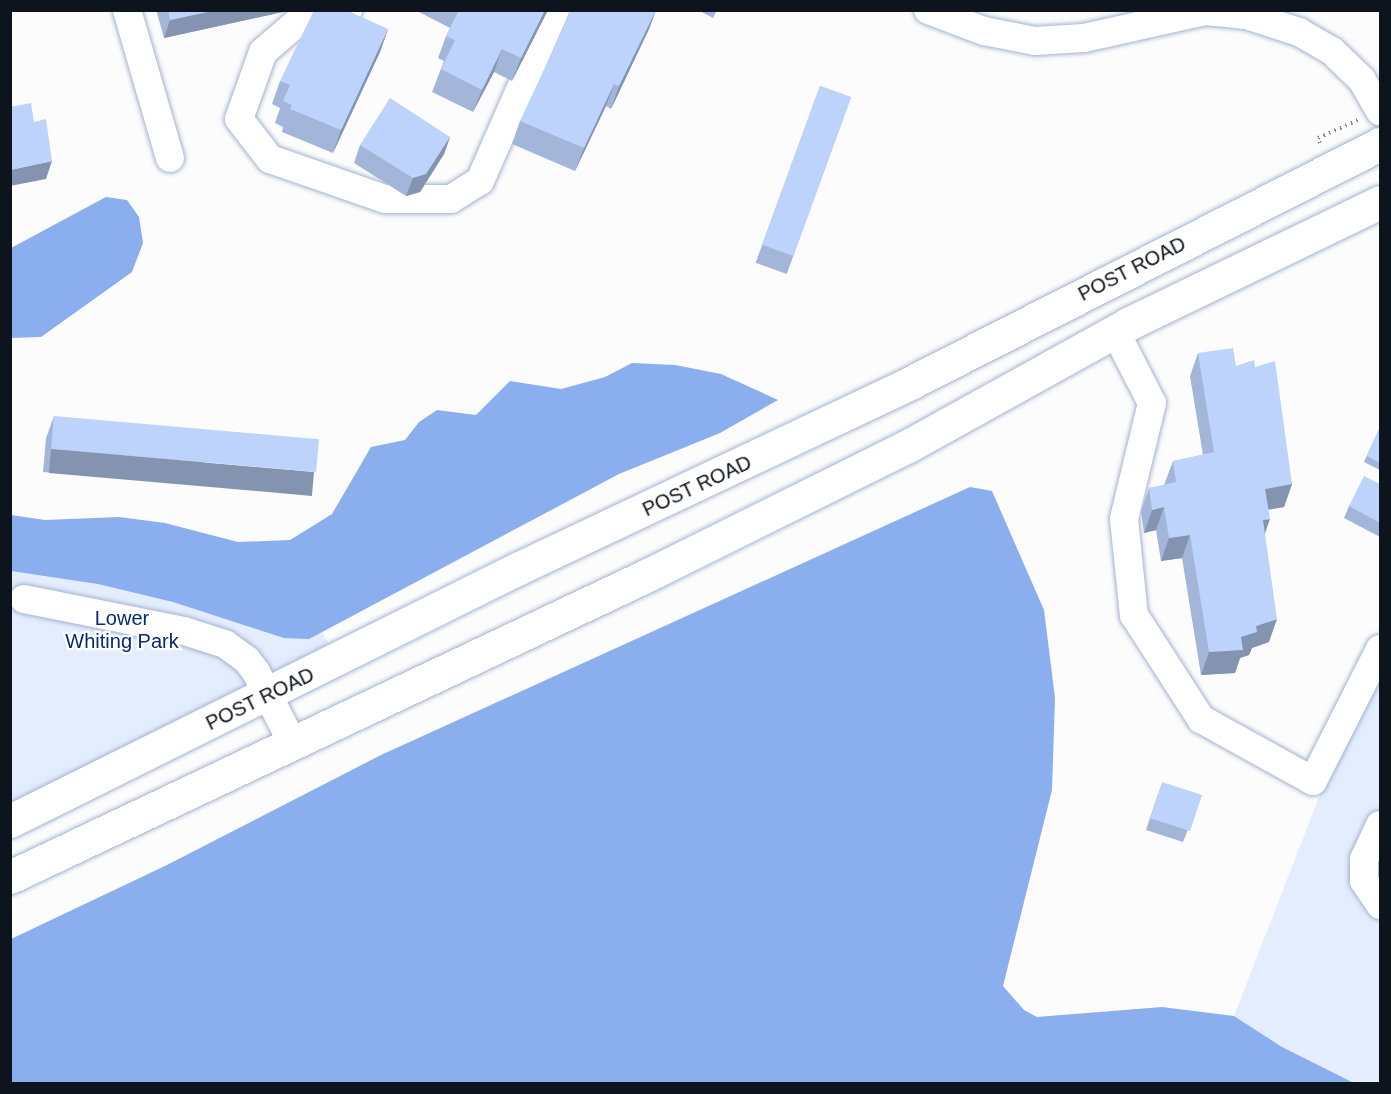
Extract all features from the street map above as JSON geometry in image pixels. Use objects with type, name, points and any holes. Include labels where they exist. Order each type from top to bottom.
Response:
[{"type":"main road","name":"POST ROAD","points":[[10,821],[268,696],[519,568],[902,387],[1380,144]]},
{"type":"main road","points":[[10,877],[652,573],[897,451],[1115,331],[1380,202]]},
{"type":"street","points":[[127,10],[170,158]]},
{"type":"street","points":[[348,10],[300,20],[263,52],[239,119],[270,159],[385,199],[451,199],[480,181],[555,10]]},
{"type":"street","points":[[928,10],[984,31],[1035,41],[1084,38],[1206,11],[1246,15],[1299,32],[1332,51],[1362,80],[1380,111]]},
{"type":"street","points":[[1115,331],[1152,403],[1124,519],[1134,615],[1201,719],[1313,781],[1380,649]]},
{"type":"street","points":[[24,599],[208,636],[247,660],[292,742]]},
{"type":"street","points":[[1380,825],[1364,859],[1364,881],[1380,905]]},
{"type":"green space","name":"Lower Whiting Park","points":[[11,515],[319,626],[332,650],[11,806]]},
{"type":"green space","points":[[1380,673],[1380,1083],[1354,1083],[1282,1047],[1234,1016],[1321,792]]},
{"type":"water","points":[[106,197],[127,200],[139,217],[143,243],[132,272],[41,337],[11,338],[11,248]]},
{"type":"water","points":[[632,363],[675,365],[721,374],[778,400],[720,433],[619,474],[309,639],[284,638],[173,602],[98,584],[11,571],[11,515],[45,520],[119,517],[165,523],[238,542],[290,540],[332,514],[371,447],[405,440],[419,422],[437,410],[476,415],[510,381],[561,389],[605,377]]},
{"type":"water","points":[[970,487],[992,491],[1044,610],[1055,698],[1052,790],[1003,986],[1024,1010],[1037,1017],[1162,1007],[1234,1016],[1282,1047],[1354,1083],[11,1083],[11,939],[167,865],[381,755]]},
{"type":"building","points":[[168,10],[217,10],[170,20]]},
{"type":"building","points":[[314,10],[346,10],[388,29],[341,130],[290,109],[292,105],[283,101],[290,85],[280,81]]},
{"type":"building","points":[[459,10],[545,10],[521,58],[502,49],[482,90],[441,69],[455,40],[446,36]]},
{"type":"building","points":[[572,10],[656,10],[619,86],[614,84],[584,148],[520,121]]},
{"type":"building","points":[[820,86],[851,97],[793,256],[762,245]]},
{"type":"building","points":[[390,98],[450,137],[426,174],[413,178],[360,145]]},
{"type":"building","points":[[31,103],[34,122],[46,119],[52,161],[10,170],[10,107]]},
{"type":"building","points":[[1233,348],[1236,366],[1254,360],[1255,367],[1275,361],[1292,484],[1265,489],[1270,519],[1263,520],[1277,619],[1256,626],[1257,632],[1241,637],[1243,650],[1209,652],[1190,535],[1169,538],[1164,507],[1152,510],[1149,488],[1176,482],[1173,461],[1214,452],[1198,353]]},
{"type":"building","points":[[54,416],[319,439],[316,472],[51,449]]},
{"type":"building","points":[[1380,427],[1380,463],[1367,456]]},
{"type":"building","points":[[1364,476],[1380,484],[1380,523],[1349,506]]},
{"type":"building","points":[[1162,782],[1202,795],[1190,831],[1150,818]]}]
